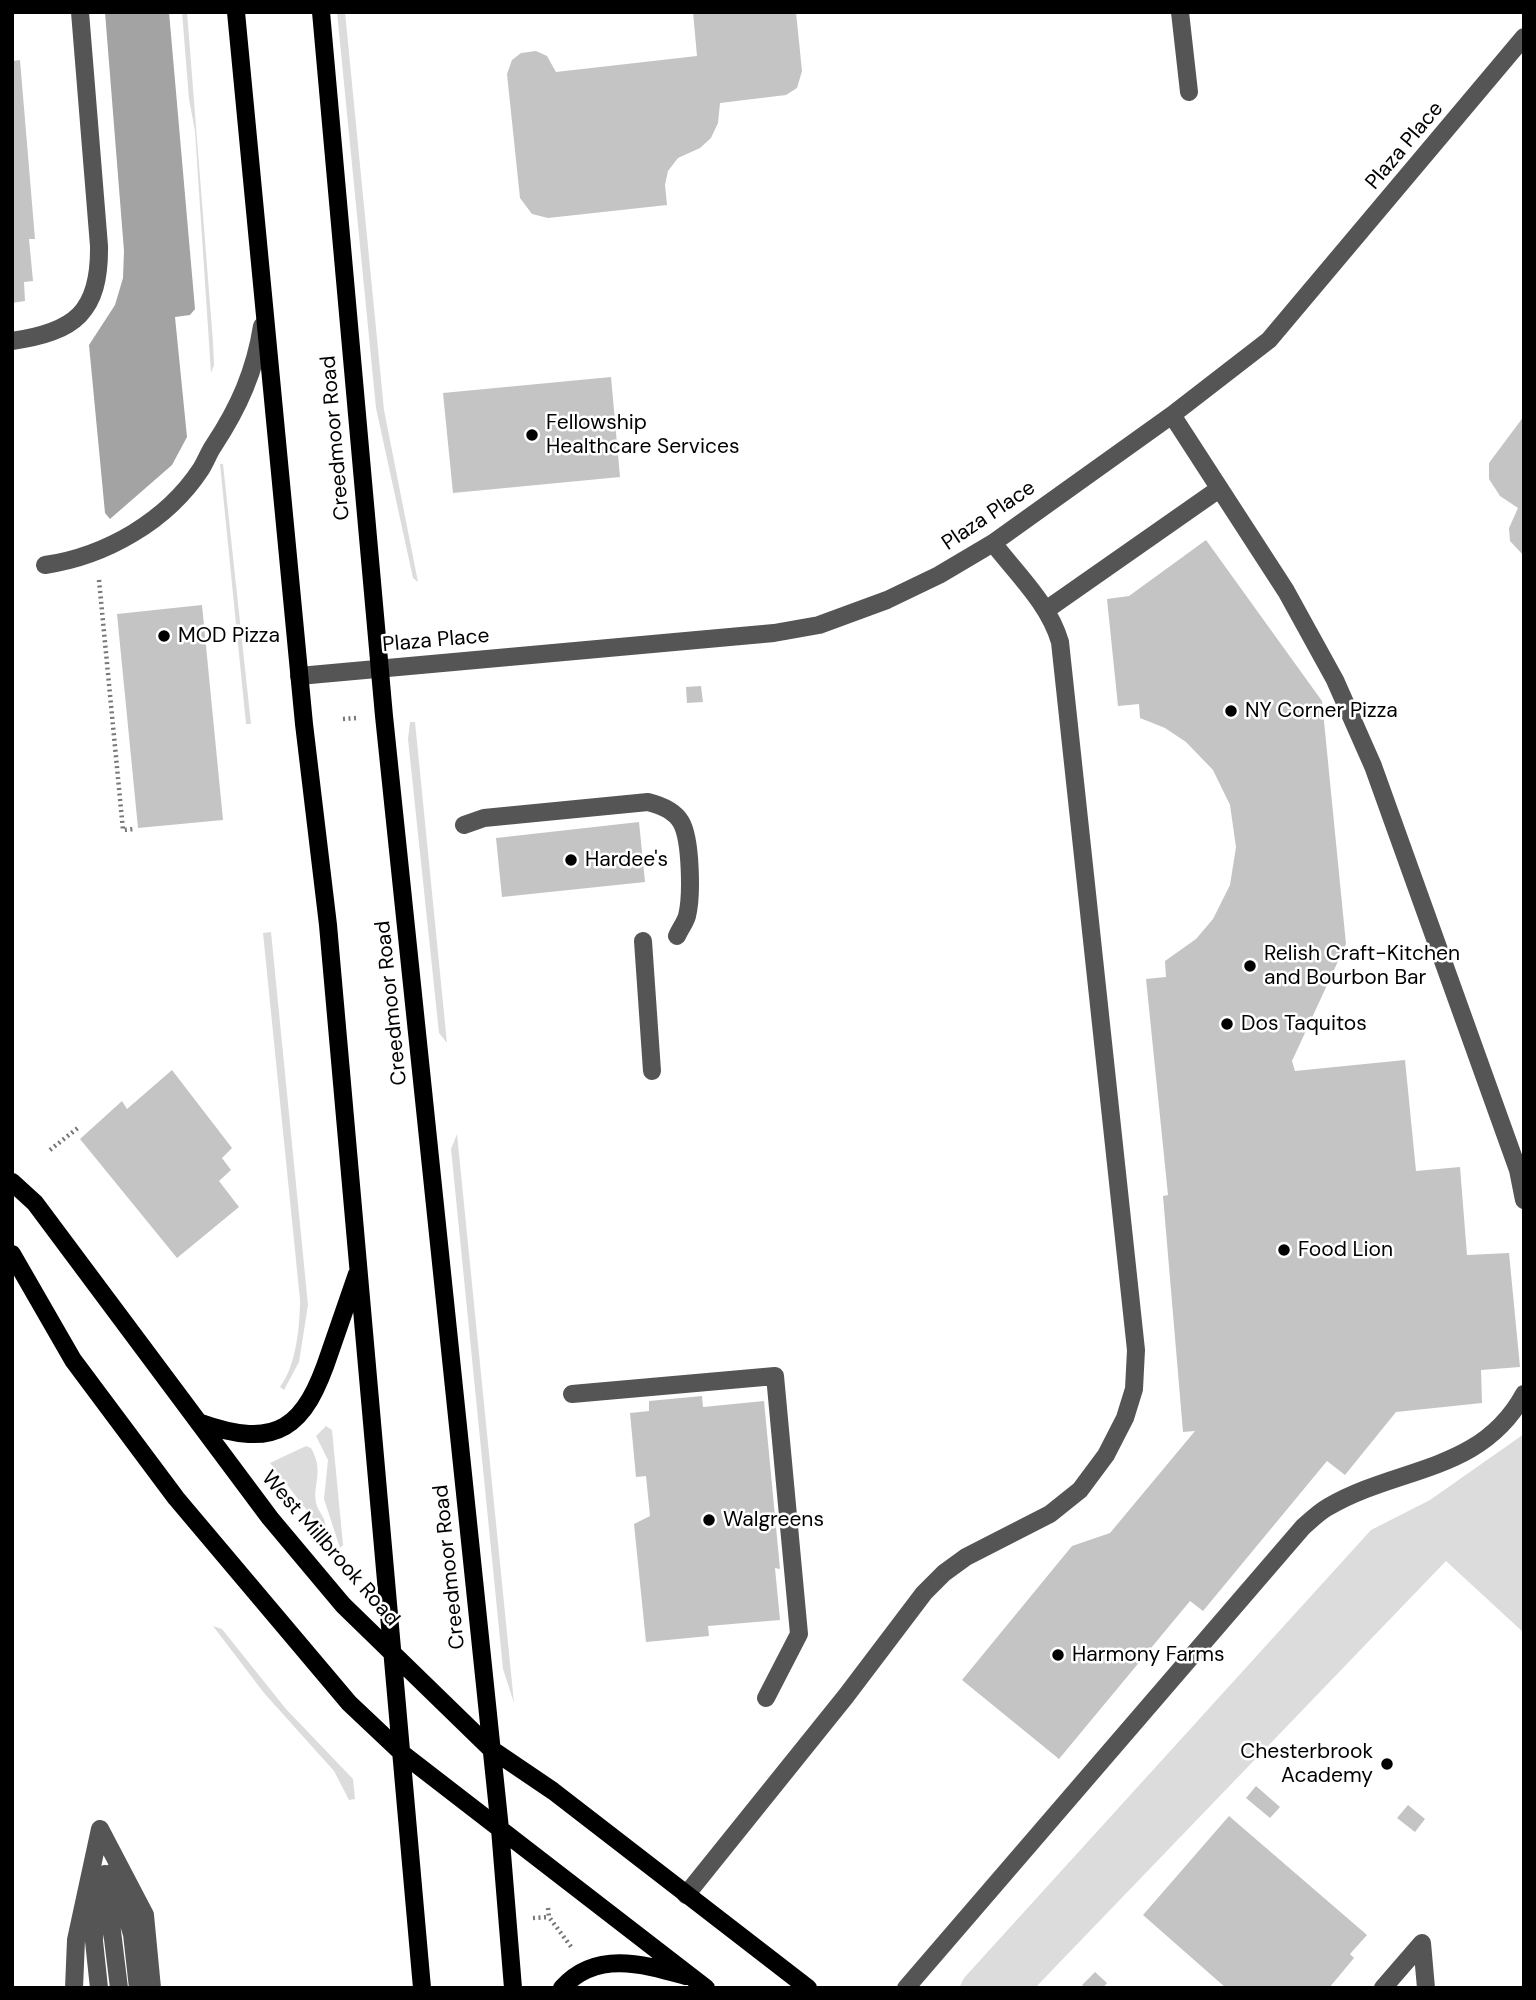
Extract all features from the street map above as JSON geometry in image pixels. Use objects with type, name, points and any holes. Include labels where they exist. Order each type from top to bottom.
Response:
[{"type":"main road","points":[[236,12],[299,676],[328,925],[395,1658],[422,1988]]},
{"type":"main road","name":"Creedmoor Road","points":[[321,12],[380,669],[500,1829],[513,1988]]},
{"type":"main road","name":"West Millbrook Road","points":[[12,1182],[35,1203],[270,1518],[342,1605],[491,1749],[542,1783],[808,1988]]},
{"type":"main road","points":[[12,1254],[73,1360],[176,1498],[349,1703],[402,1754],[700,1983]]},
{"type":"main road","points":[[198,1422],[224,1431],[252,1435],[276,1431],[295,1420],[308,1405],[321,1379],[359,1268]]},
{"type":"main road","points":[[562,1988],[586,1968],[610,1963],[643,1964],[700,1983]]},
{"type":"street","points":[[12,341],[59,330],[80,317],[93,299],[99,269],[99,246],[79,12]]},
{"type":"street","points":[[1180,12],[1189,92]]},
{"type":"street","name":"Plaza Place","points":[[299,676],[717,640],[819,625],[887,600],[993,543],[1172,415],[1269,340],[1524,37]]},
{"type":"street","points":[[45,565],[76,560],[96,552],[155,519],[177,497],[201,469],[245,393],[257,359],[264,316]]},
{"type":"street","points":[[1172,415],[1286,591],[1335,680],[1373,766],[1518,1170],[1524,1200]]},
{"type":"street","points":[[1046,610],[1219,489]]},
{"type":"street","points":[[686,1895],[846,1696],[924,1593],[944,1573],[966,1558],[1050,1514],[1080,1490],[1106,1455],[1125,1418],[1134,1389],[1136,1350],[1112,1147],[1080,806],[1060,642],[1055,624],[1046,610],[993,543]]},
{"type":"street","points":[[464,825],[484,818],[648,802],[663,806],[680,821],[685,832],[690,901],[686,919],[677,936]]},
{"type":"street","points":[[643,941],[652,1070]]},
{"type":"street","points":[[572,1394],[775,1376],[789,1551],[799,1634],[766,1698]]},
{"type":"street","points":[[906,1988],[1303,1527],[1327,1507],[1355,1494],[1444,1463],[1476,1447],[1496,1433],[1524,1394]]},
{"type":"street","points":[[74,1988],[76,1940],[100,1829]]},
{"type":"street","points":[[99,1988],[94,1941],[100,1829]]},
{"type":"street","points":[[100,1829],[119,1988]]},
{"type":"street","points":[[100,1829],[132,1934],[138,1988]]},
{"type":"street","points":[[100,1829],[145,1915],[152,1988]]},
{"type":"street","points":[[1383,1988],[1422,1943],[1426,1988]]},
{"type":"path","points":[[98,572],[123,830],[134,829]]},
{"type":"path","points":[[50,1150],[79,1127]]},
{"type":"path","points":[[548,1908],[549,1917],[572,1949]]},
{"type":"path","points":[[533,1918],[549,1917]]},
{"type":"shaded area","points":[[105,12],[169,12],[195,309],[190,315],[175,317],[187,437],[172,465],[110,519],[105,513],[89,345],[115,305],[123,278],[124,251]]},
{"type":"shaded area","points":[[182,12],[187,12],[213,342],[214,365],[211,373],[195,131],[189,99]]},
{"type":"shaded area","points":[[337,12],[345,12],[384,410],[418,582],[413,578],[376,408]]},
{"type":"shaded area","points":[[220,464],[223,464],[251,724],[246,724]]},
{"type":"shaded area","points":[[410,722],[415,722],[447,1043],[439,1033],[408,739]]},
{"type":"shaded area","points":[[271,932],[308,1305],[299,1362],[284,1390],[280,1387],[293,1357],[300,1300],[263,933]]},
{"type":"shaded area","points":[[457,1134],[514,1703],[503,1669],[451,1149]]},
{"type":"shaded area","points":[[326,1426],[332,1430],[343,1545],[340,1548],[324,1499],[328,1460],[316,1436]]},
{"type":"shaded area","points":[[1524,1434],[1524,1633],[1446,1561],[1035,1988],[959,1988],[964,1978],[1371,1530],[1430,1500]]},
{"type":"shaded area","points":[[306,1446],[311,1448],[317,1466],[315,1497],[325,1522],[323,1531],[270,1463]]},
{"type":"shaded area","points":[[213,1626],[222,1629],[286,1709],[353,1779],[355,1799],[349,1800],[334,1771],[264,1693]]},
{"type":"building","points":[[693,12],[796,12],[802,71],[797,88],[786,95],[720,103],[718,123],[711,138],[700,148],[678,158],[668,171],[665,185],[667,205],[548,218],[532,214],[520,198],[507,74],[512,60],[521,53],[536,51],[547,56],[556,72],[697,56]]},
{"type":"building","points":[[20,60],[35,239],[29,239],[33,281],[24,282],[25,301],[12,303],[12,61]]},
{"type":"building","name":"Fellowship Healthcare Services","points":[[611,377],[620,477],[453,493],[443,393]]},
{"type":"building","points":[[1524,416],[1524,556],[1510,541],[1509,528],[1518,508],[1500,496],[1489,479],[1489,463]]},
{"type":"building","points":[[1206,540],[1322,701],[1346,944],[1292,1061],[1295,1071],[1405,1060],[1416,1171],[1460,1167],[1467,1255],[1509,1253],[1520,1367],[1481,1370],[1482,1403],[1396,1412],[1345,1475],[1327,1461],[1203,1611],[1190,1601],[1059,1759],[962,1680],[1072,1546],[1110,1533],[1195,1431],[1183,1432],[1163,1196],[1168,1195],[1146,979],[1166,977],[1165,961],[1196,939],[1213,919],[1230,885],[1236,847],[1230,805],[1213,770],[1186,742],[1165,728],[1140,718],[1139,704],[1118,706],[1107,599],[1129,596]]},
{"type":"building","points":[[202,605],[223,820],[138,828],[117,614]]},
{"type":"building","points":[[701,686],[703,702],[687,703],[686,687]]},
{"type":"building","name":"Hardee's","points":[[639,822],[645,882],[502,897],[496,838]]},
{"type":"building","points":[[172,1070],[232,1148],[222,1158],[231,1170],[219,1181],[239,1207],[177,1258],[80,1139],[122,1101],[127,1109]]},
{"type":"building","name":"Walgreens","points":[[702,1396],[703,1407],[764,1401],[780,1569],[775,1568],[780,1620],[708,1626],[709,1636],[646,1642],[634,1524],[650,1516],[646,1476],[636,1477],[630,1413],[649,1411],[649,1401]]},
{"type":"building","points":[[1256,1786],[1280,1807],[1270,1818],[1246,1798]]},
{"type":"building","points":[[1408,1805],[1425,1819],[1415,1832],[1397,1818]]},
{"type":"building","points":[[1229,1816],[1367,1935],[1350,1954],[1354,1958],[1329,1988],[1226,1988],[1143,1915]]},
{"type":"building","points":[[1095,1972],[1107,1983],[1103,1988],[1086,1988],[1082,1985]]},
{"type":"place","name":"Fellowship Healthcare Services","points":[[532,435]]},
{"type":"place","name":"MOD Pizza","points":[[164,636]]},
{"type":"place","name":"NY Corner Pizza","points":[[1231,711]]},
{"type":"place","name":"Hardee's","points":[[571,860]]},
{"type":"place","name":"Relish Craft-Kitchen and Bourbon Bar","points":[[1250,966]]},
{"type":"place","name":"Dos Taquitos","points":[[1227,1024]]},
{"type":"place","name":"Food Lion","points":[[1284,1250]]},
{"type":"place","name":"Walgreens","points":[[709,1520]]},
{"type":"place","name":"Harmony Farms","points":[[1058,1655]]},
{"type":"place","name":"Chesterbrook Academy","points":[[1387,1764]]}]
